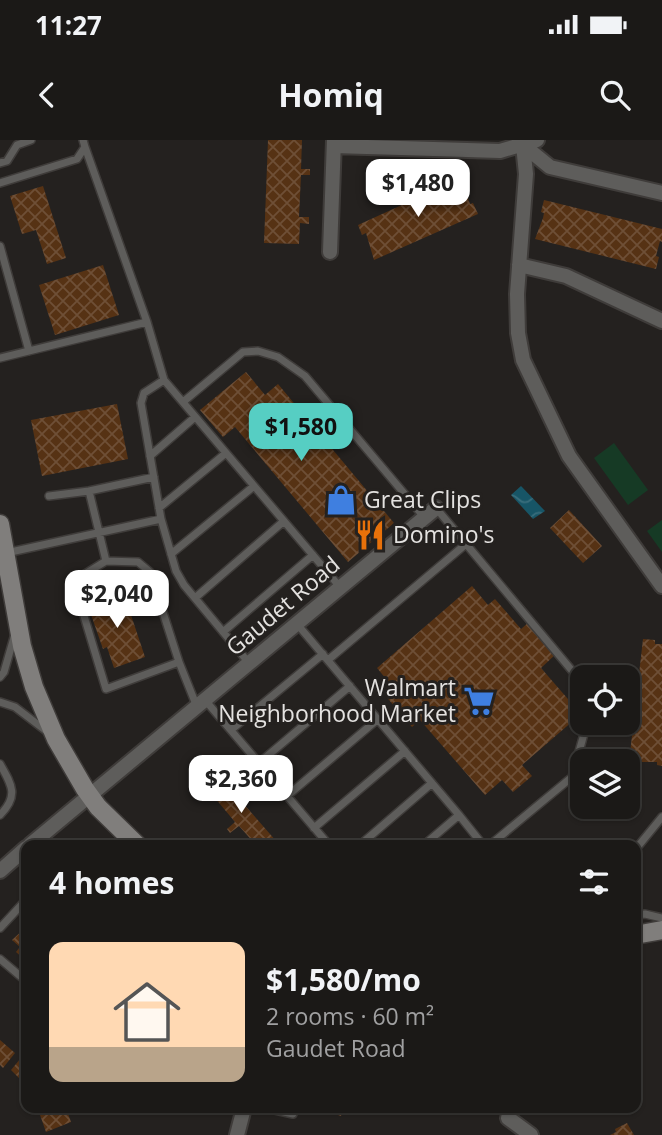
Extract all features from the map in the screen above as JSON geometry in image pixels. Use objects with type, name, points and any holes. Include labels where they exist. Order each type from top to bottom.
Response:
[{"type":"main road","points":[[0,524],[3,554],[34,687],[56,739],[90,796],[132,840]]},
{"type":"main road","points":[[641,934],[662,930]]},
{"type":"street","points":[[330,252],[334,143],[500,151],[537,140]]},
{"type":"street","points":[[523,145],[550,167],[662,193]]},
{"type":"street","points":[[523,145],[526,174],[519,265],[518,333],[523,360],[569,456],[662,586]]},
{"type":"street","points":[[519,265],[566,276],[662,321]]},
{"type":"street","name":"Gaudet Road","points":[[37,840],[436,508]]},
{"type":"street","name":"Gaudet Road","points":[[0,871],[21,853]]},
{"type":"street","points":[[237,1135],[243,1113]]},
{"type":"street","points":[[508,1118],[531,1135]]},
{"type":"lane","points":[[0,163],[7,161],[16,143],[32,140]]},
{"type":"lane","points":[[0,183],[77,159],[84,143]]},
{"type":"lane","points":[[84,143],[147,322],[164,380],[340,588]]},
{"type":"lane","points":[[0,246],[29,351]]},
{"type":"lane","points":[[0,358],[147,322]]},
{"type":"lane","points":[[183,401],[243,352],[258,351],[278,357],[305,376],[424,518]]},
{"type":"lane","points":[[164,380],[144,393],[141,402],[161,519],[176,571],[249,664]]},
{"type":"lane","points":[[150,456],[195,417]]},
{"type":"lane","points":[[159,508],[226,453]]},
{"type":"lane","points":[[49,496],[89,491],[154,477]]},
{"type":"lane","points":[[171,554],[254,486]]},
{"type":"lane","points":[[89,491],[106,561]]},
{"type":"lane","points":[[436,508],[570,668]]},
{"type":"lane","points":[[3,554],[161,519]]},
{"type":"lane","points":[[195,598],[284,521]]},
{"type":"lane","points":[[232,730],[467,544]]},
{"type":"lane","points":[[223,632],[313,555]]},
{"type":"lane","points":[[179,662],[106,689],[75,586],[80,578],[106,561],[138,562],[150,572],[179,662],[201,703],[232,730],[325,840]]},
{"type":"lane","points":[[0,677],[4,672],[18,623]]},
{"type":"lane","points":[[297,624],[479,840]]},
{"type":"lane","points":[[259,763],[350,686]]},
{"type":"lane","points":[[0,702],[15,708],[56,739]]},
{"type":"lane","points":[[287,796],[378,719]]},
{"type":"lane","points":[[496,840],[572,777],[584,735]]},
{"type":"lane","points":[[314,828],[405,751]]},
{"type":"lane","points":[[0,764],[13,791],[12,801],[0,815]]},
{"type":"lane","points":[[366,840],[432,783]]},
{"type":"lane","points":[[430,840],[459,815]]},
{"type":"lane","points":[[641,843],[662,817]]},
{"type":"lane","points":[[0,929],[21,906]]},
{"type":"lane","points":[[641,914],[662,918]]},
{"type":"lane","points":[[0,959],[21,977]]},
{"type":"green space","points":[[614,443],[648,490],[628,505],[594,458]]},
{"type":"green space","points":[[662,520],[662,552],[647,531]]},
{"type":"water","points":[[521,486],[545,511],[533,519],[511,495]]},
{"type":"building","points":[[268,140],[302,140],[301,169],[310,169],[310,175],[301,175],[299,217],[309,217],[309,224],[300,223],[299,244],[264,243]]},
{"type":"building","points":[[461,178],[470,204],[473,203],[478,214],[374,260],[366,233],[362,235],[358,225]]},
{"type":"building","points":[[43,186],[66,258],[47,264],[36,230],[22,234],[10,196]]},
{"type":"building","points":[[544,200],[662,229],[656,269],[535,239],[543,218],[544,213],[541,212]]},
{"type":"building","points":[[103,265],[119,315],[55,335],[39,285]]},
{"type":"building","points":[[246,372],[265,395],[278,384],[394,523],[348,562],[235,427],[223,437],[200,410]]},
{"type":"building","points":[[117,404],[128,459],[42,476],[31,420]]},
{"type":"building","points":[[569,510],[602,546],[583,563],[550,528]]},
{"type":"building","name":"Walmart Neighborhood Market","points":[[472,586],[488,605],[495,599],[521,629],[529,622],[556,654],[541,668],[570,701],[570,724],[522,765],[532,776],[513,792],[502,780],[485,795],[420,720],[412,727],[378,687],[387,680],[377,668]]},
{"type":"building","points":[[124,594],[145,657],[114,668],[107,647],[103,649],[88,606]]},
{"type":"building","points":[[643,639],[662,644],[662,766],[657,765],[657,762],[640,762],[640,749],[630,749],[632,735],[640,735],[640,665]]},
{"type":"building","points":[[222,779],[275,840],[252,840],[239,826],[230,833],[227,829],[235,822],[209,791]]},
{"type":"building","points":[[21,932],[21,956],[16,952],[20,947],[12,940]]},
{"type":"building","points":[[0,1040],[15,1053],[3,1068],[0,1065]]},
{"type":"building","points":[[21,1058],[21,1080],[11,1070]]},
{"type":"building","points":[[39,1113],[68,1113],[71,1122],[46,1132]]},
{"type":"building","points":[[627,1123],[634,1135],[610,1135],[616,1132],[615,1129]]},
{"type":"place","name":"Great Clips","points":[[341,500]]},
{"type":"place","name":"Domino's","points":[[370,535]]},
{"type":"place","name":"Walmart Neighborhood Market","points":[[479,701]]}]
